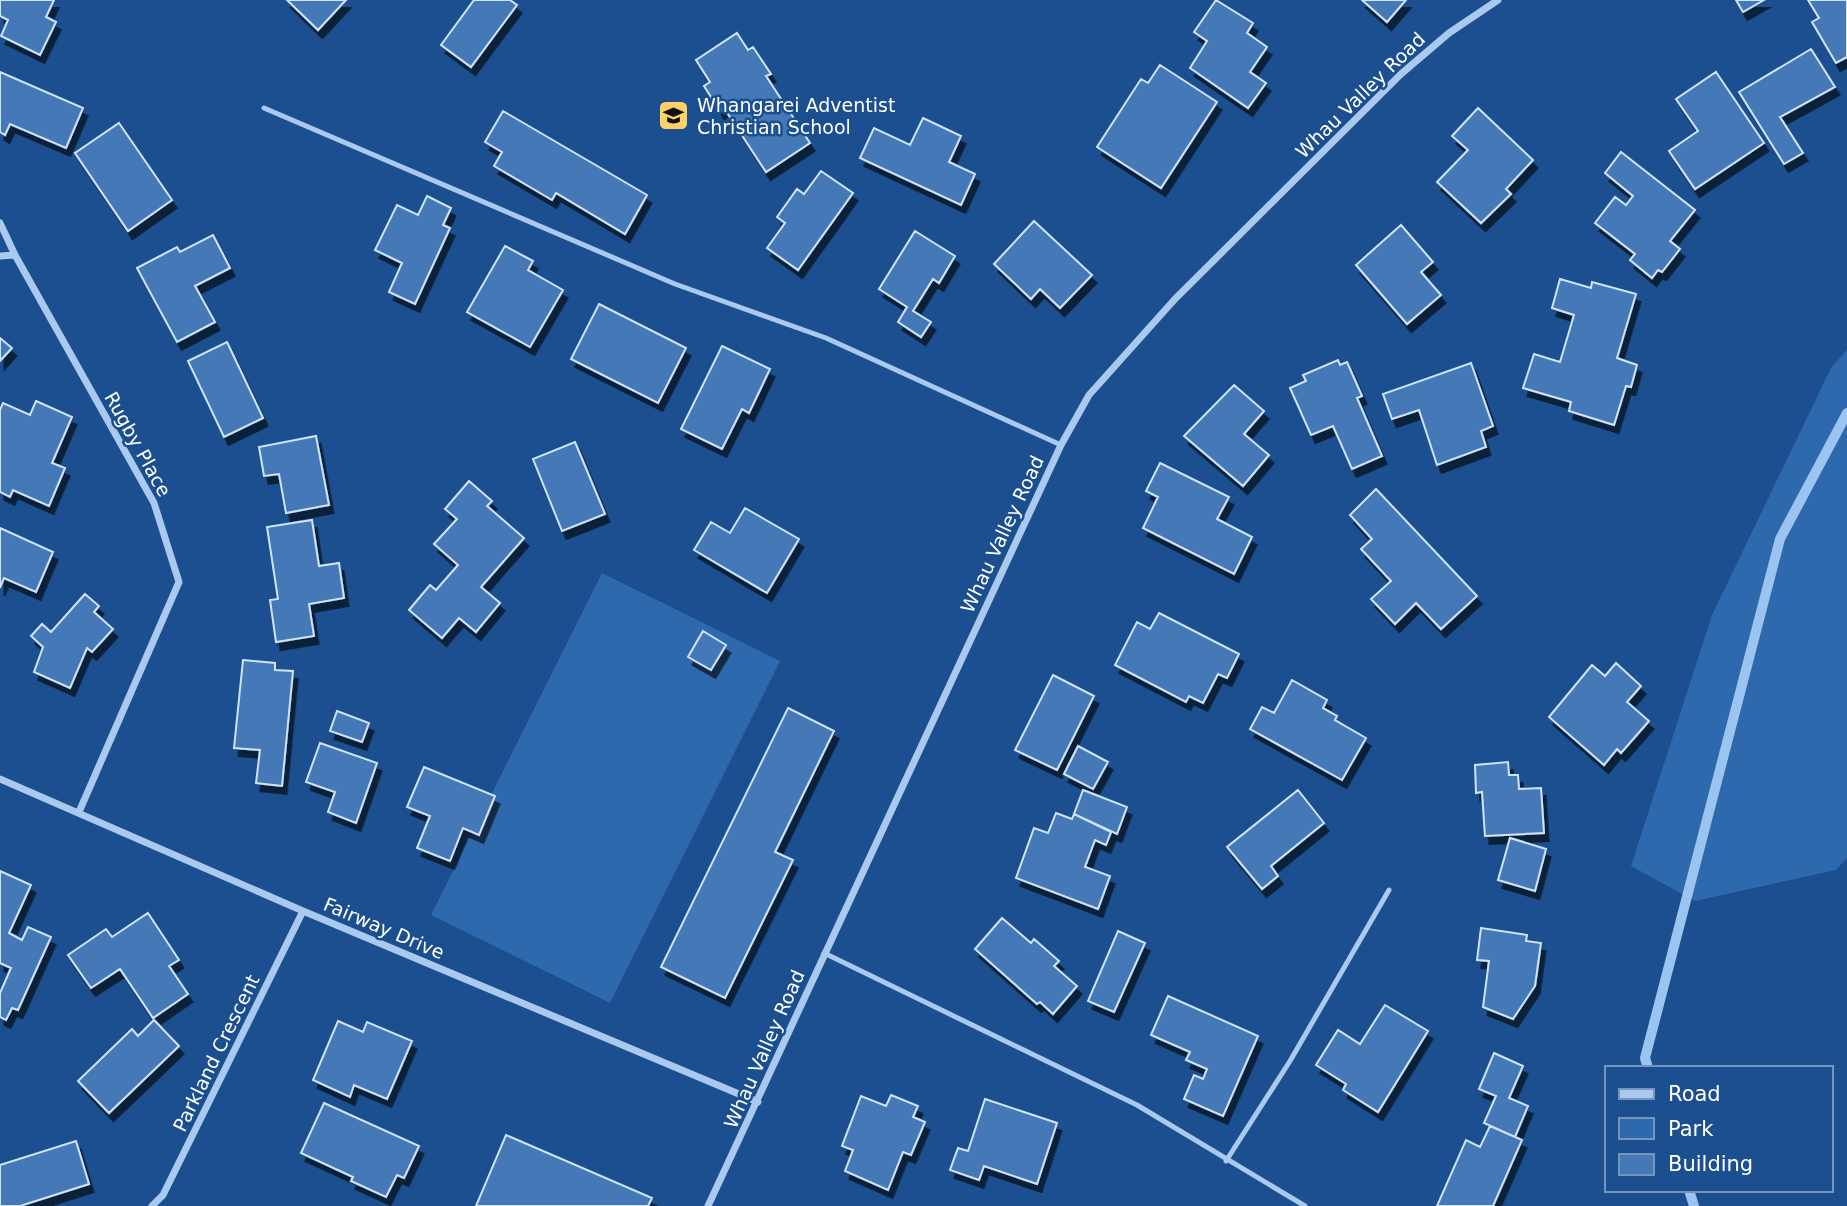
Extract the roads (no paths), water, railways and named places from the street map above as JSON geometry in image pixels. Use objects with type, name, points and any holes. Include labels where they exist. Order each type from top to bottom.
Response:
[{"type":"street","name":"Whau Valley Road","points":[[708,1206],[1061,445],[1089,395],[1175,299],[1401,74],[1448,33],[1499,0]]},
{"type":"street","name":"Rugby Place","points":[[0,223],[15,255],[154,502],[179,582],[79,812]]},
{"type":"street","points":[[0,256],[15,255]]},
{"type":"street","name":"Fairway Drive","points":[[0,779],[303,911],[758,1102]]},
{"type":"street","name":"Parkland Crescent","points":[[152,1206],[163,1195],[303,911]]},
{"type":"lane","points":[[264,108],[675,284],[826,338],[1061,445]]},
{"type":"lane","points":[[1226,1161],[1290,1061],[1389,890]]},
{"type":"lane","points":[[824,953],[1137,1105],[1226,1161],[1305,1206]]},
{"type":"waterway","points":[[1647,1066],[1645,1058],[1780,539],[1847,413]]},
{"type":"waterway","points":[[1690,1192],[1694,1206]]},
{"type":"place","name":"Whangarei Adventist Christian School","points":[[674,116]]}]
